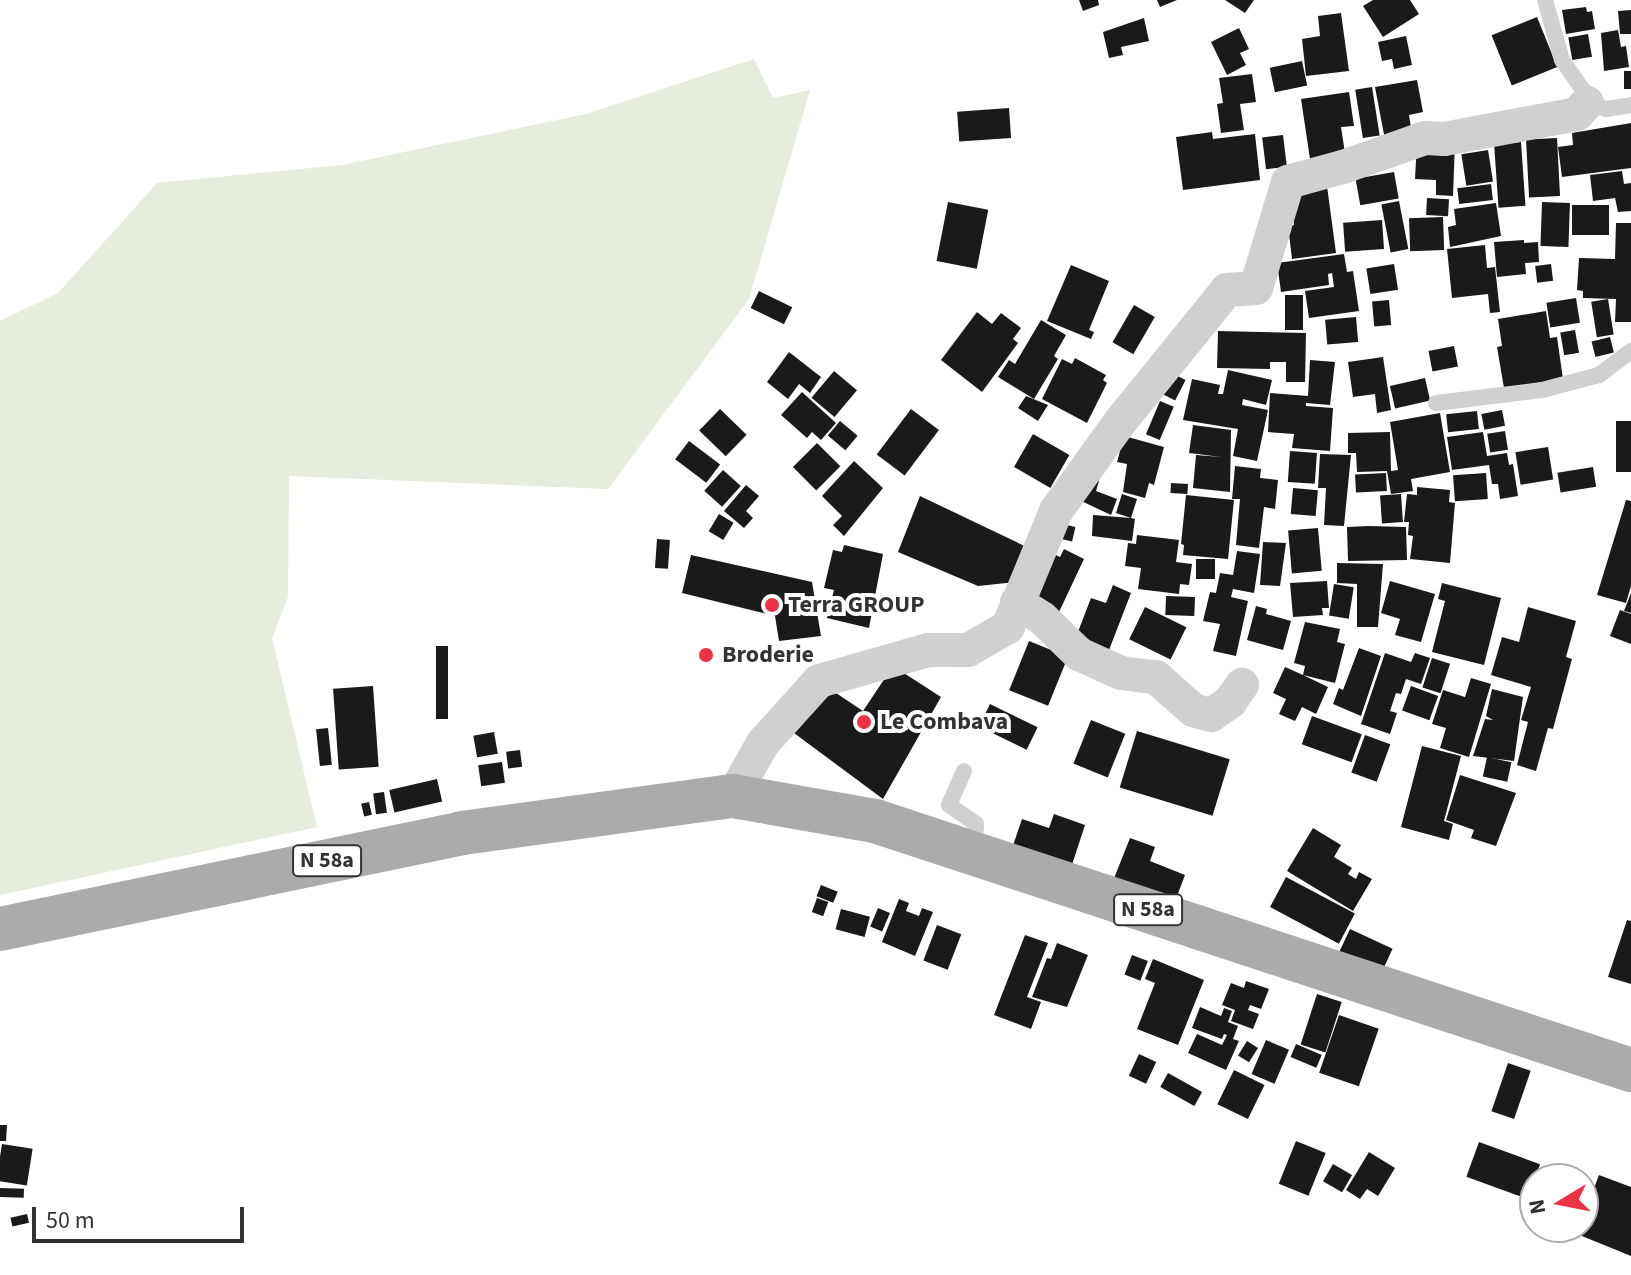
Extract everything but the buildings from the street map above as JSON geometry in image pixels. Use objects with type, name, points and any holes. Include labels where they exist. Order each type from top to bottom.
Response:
[{"type":"main road","name":"N 58a","points":[[0,929],[462,833],[733,796],[875,821],[1631,1070]]},
{"type":"street","points":[[733,796],[763,743],[819,681],[928,650],[968,650],[1008,627],[1056,511],[1120,422],[1227,290],[1256,288],[1288,182],[1343,167],[1425,138],[1444,139],[1478,130],[1577,114],[1587,103]]},
{"type":"street","points":[[1017,602],[1042,618],[1079,654],[1121,673],[1156,677],[1193,710],[1211,715],[1230,702],[1242,685]]},
{"type":"lane","points":[[1545,0],[1562,60],[1583,90],[1587,103],[1606,109],[1631,105]]},
{"type":"lane","points":[[1436,403],[1542,390],[1599,375],[1631,351]]},
{"type":"lane","points":[[964,771],[949,805],[976,824],[975,852]]},
{"type":"shaded area","points":[[754,59],[773,98],[810,90],[749,299],[608,489],[289,476],[288,597],[272,638],[317,827],[0,895],[0,321],[58,293],[157,183],[342,165],[586,114]]},
{"type":"place","name":"Terra GROUP","points":[[772,605]]},
{"type":"place","name":"Broderie","points":[[706,655]]},
{"type":"place","name":"Le Combava","points":[[864,722]]}]
